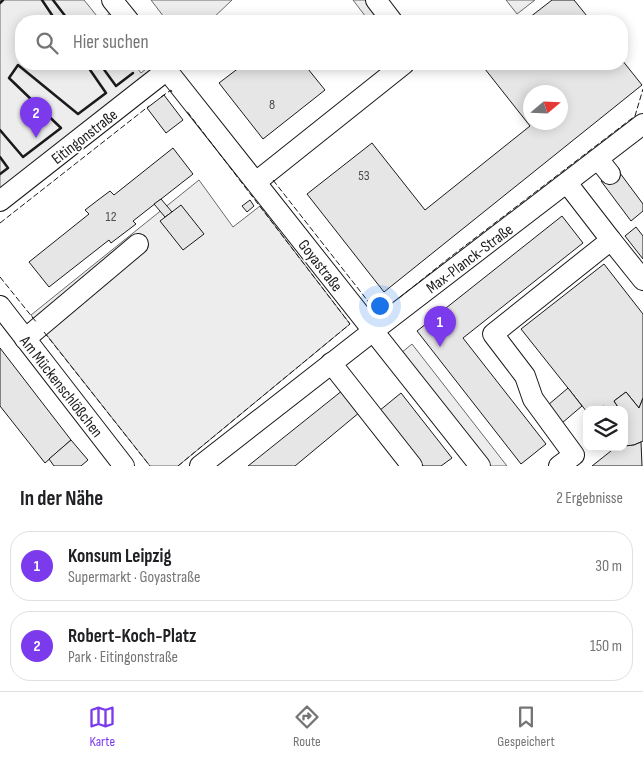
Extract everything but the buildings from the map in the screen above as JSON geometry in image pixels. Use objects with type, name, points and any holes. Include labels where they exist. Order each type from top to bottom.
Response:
[{"type":"street","points":[[112,0],[124,15]]},
{"type":"street","points":[[376,0],[387,15]]},
{"type":"street","name":"Eitingonstraße","points":[[0,201],[161,70]]},
{"type":"street","name":"Goyastraße","points":[[167,70],[480,466]]},
{"type":"street","points":[[256,182],[396,70]]},
{"type":"street","name":"Max-Planck-Straße","points":[[200,466],[331,363],[567,183],[604,166],[643,124]]},
{"type":"street","points":[[567,183],[643,280]]},
{"type":"street","points":[[559,466],[574,455],[533,399],[525,376],[493,334],[611,240]]},
{"type":"street","points":[[25,339],[138,244]]},
{"type":"street","name":"Am Mückenschlößchen","points":[[0,306],[124,466]]},
{"type":"street","points":[[331,363],[412,466]]},
{"type":"shaded area","points":[[0,0],[84,0],[96,15],[15,15],[15,70],[139,70],[141,73],[145,70],[156,70],[0,192]]},
{"type":"shaded area","points":[[151,0],[232,0],[216,15],[162,15]]},
{"type":"shaded area","points":[[353,0],[365,0],[377,15],[364,15]]},
{"type":"shaded area","points":[[506,0],[535,0],[517,14]]},
{"type":"shaded area","points":[[199,180],[233,227],[260,206],[350,324],[178,466],[150,466],[31,315]]},
{"type":"shaded area","points":[[412,344],[507,466],[490,466],[401,353]]},
{"type":"fence","points":[[399,298],[635,116],[643,89]]},
{"type":"fence","points":[[161,97],[171,90],[172,92]]},
{"type":"fence","points":[[0,223],[149,106]]},
{"type":"fence","points":[[178,466],[350,324],[186,110]]},
{"type":"fence","points":[[273,180],[371,305],[377,300],[385,310],[388,308]]},
{"type":"fence","points":[[0,277],[37,323]]},
{"type":"fence","points":[[44,332],[150,466]]},
{"type":"wall","points":[[0,3],[3,0]]},
{"type":"wall","points":[[42,0],[52,15]]},
{"type":"wall","points":[[53,0],[64,15]]},
{"type":"wall","points":[[0,130],[23,157],[61,128],[9,78],[15,69]]},
{"type":"wall","points":[[24,70],[78,114],[106,93],[90,70]]},
{"type":"wall","points":[[104,70],[116,86],[133,73]]},
{"type":"wall","points":[[0,157],[8,168],[0,174]]},
{"type":"place","name":"Robert-Koch-Platz","points":[[36,138]]},
{"type":"place","name":"Konsum Leipzig","points":[[440,347]]}]
